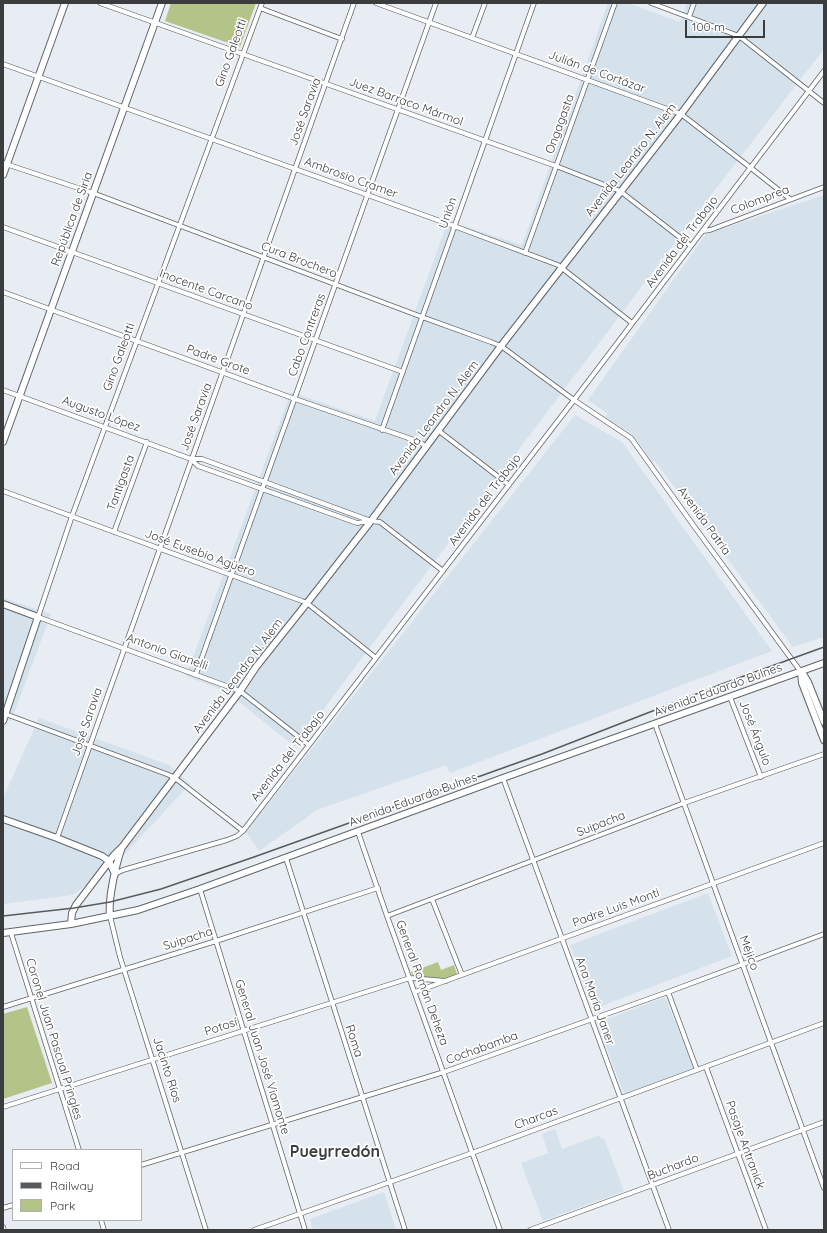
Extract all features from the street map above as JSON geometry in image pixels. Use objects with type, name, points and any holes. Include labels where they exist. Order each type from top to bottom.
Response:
[{"type":"main road","points":[[3,175],[5,164],[39,77],[65,3]]},
{"type":"main road","name":"República de Siria","points":[[3,442],[162,3]]},
{"type":"main road","name":"Avenida Leandro N. Alem","points":[[70,924],[74,908],[109,861],[123,846],[175,778],[240,691],[256,667],[371,521],[501,346],[681,114],[763,3]]},
{"type":"main road","name":"Antonio Gianelli","points":[[3,604],[38,617]]},
{"type":"main road","name":"Gino Galeotti","points":[[3,721],[4,713],[38,617]]},
{"type":"main road","name":"Avenida Eduardo Bulnes","points":[[3,934],[70,924],[138,910],[200,889],[824,663]]},
{"type":"main road","name":"Avenida Patria","points":[[801,672],[808,682],[824,722]]},
{"type":"main road","name":"Avenida Patria","points":[[801,672],[802,683],[824,740]]},
{"type":"main road","points":[[3,819],[102,856],[109,861],[115,874]]},
{"type":"main road","name":"Avenida Leandro N. Alem","points":[[110,916],[109,905],[119,857],[123,846]]},
{"type":"street","name":"Juez Barraco Mármol","points":[[100,3],[556,166],[620,191],[691,246]]},
{"type":"street","name":"Gino Galeotti","points":[[38,617],[72,516],[262,3]]},
{"type":"street","name":"José Saravia","points":[[57,838],[354,3]]},
{"type":"street","name":"Julián de Cortázar","points":[[376,3],[681,114],[790,199]]},
{"type":"street","name":"Cabo Contreras","points":[[196,674],[436,3]]},
{"type":"street","points":[[472,38],[485,3]]},
{"type":"street","name":"Unión","points":[[382,430],[534,3]]},
{"type":"street","name":"Ongagasta","points":[[525,253],[615,3]]},
{"type":"street","points":[[651,3],[739,36],[824,103]]},
{"type":"street","points":[[689,17],[694,3]]},
{"type":"street","points":[[260,8],[342,39]]},
{"type":"street","name":"Ambrosio Cramer","points":[[3,64],[454,226],[558,265],[632,323]]},
{"type":"street","name":"Avenida del Trabajo","points":[[115,874],[123,870],[228,840],[237,836],[242,831],[509,485],[824,71]]},
{"type":"street","name":"Cura Brochero","points":[[5,164],[93,193],[501,346],[574,400]]},
{"type":"street","name":"Colomprea","points":[[703,231],[710,230],[824,187]]},
{"type":"street","name":"Inocente Carcano","points":[[3,227],[403,372]]},
{"type":"street","name":"Padre Grote","points":[[3,292],[295,399],[420,442],[426,447]]},
{"type":"street","name":"Augusto López","points":[[3,390],[191,459],[202,459],[371,521],[380,522],[443,571]]},
{"type":"street","name":"Avenida Patria","points":[[574,400],[628,435],[633,440],[801,672]]},
{"type":"street","points":[[439,431],[509,485]]},
{"type":"street","name":"Tantigasta","points":[[114,532],[147,442]]},
{"type":"street","name":"Augusto López","points":[[191,459],[198,466],[357,523],[371,521]]},
{"type":"street","name":"José Eusebio Agüero","points":[[3,491],[307,604],[376,658]]},
{"type":"street","name":"Antonio Gianelli","points":[[38,617],[240,691],[309,745]]},
{"type":"street","name":"José Ángulo","points":[[730,697],[761,777]]},
{"type":"street","points":[[4,713],[175,778],[242,831]]},
{"type":"street","name":"Méjico","points":[[655,724],[824,1188]]},
{"type":"street","name":"Suipacha","points":[[387,916],[684,803],[824,754]]},
{"type":"street","name":"Ana María Janer","points":[[503,778],[669,1230]]},
{"type":"street","name":"General Román Deheza","points":[[358,832],[500,1230]]},
{"type":"street","name":"Padre Luis Monti","points":[[415,992],[824,843]]},
{"type":"street","name":"Roma","points":[[286,858],[405,1230]]},
{"type":"street","name":"Suipacha","points":[[3,1007],[216,941],[378,888]]},
{"type":"street","name":"General Juan José Viamonte","points":[[200,889],[305,1230]]},
{"type":"street","points":[[432,899],[462,975]]},
{"type":"street","name":"Jacinto Ríos","points":[[110,916],[124,970],[206,1230]]},
{"type":"street","name":"Coronel Juan Pascual Pringles","points":[[11,933],[79,1149]]},
{"type":"street","name":"Cochabamba","points":[[142,1165],[444,1072],[668,992],[824,934]]},
{"type":"street","name":"Potosí","points":[[3,1107],[410,978],[446,981]]},
{"type":"street","points":[[668,992],[697,1070]]},
{"type":"street","name":"Charcas","points":[[254,1230],[824,1023]]},
{"type":"street","name":"Pasaje Antranick","points":[[706,1067],[766,1230]]},
{"type":"street","name":"Buchardo","points":[[530,1230],[824,1122]]},
{"type":"shaded area","points":[[608,3],[628,3],[680,22],[687,3],[824,3],[824,49],[691,221],[295,747],[227,692],[186,676],[291,392],[375,421],[448,221],[522,245]]},
{"type":"shaded area","points":[[824,195],[824,637],[793,647],[655,461],[652,463],[631,433],[605,417],[608,414],[588,400],[706,234]]},
{"type":"shaded area","points":[[575,415],[622,442],[772,651],[450,773],[446,765],[317,810],[259,851],[246,832]]},
{"type":"shaded area","points":[[3,598],[51,614],[11,721],[3,718]]},
{"type":"shaded area","points":[[39,718],[169,765],[190,784],[124,855],[73,895],[3,904],[3,798]]},
{"type":"shaded area","points":[[708,893],[732,956],[594,1009],[570,945]]},
{"type":"shaded area","points":[[665,997],[694,1068],[624,1094],[597,1023]]},
{"type":"shaded area","points":[[555,1129],[562,1149],[600,1135],[602,1139],[604,1138],[624,1191],[543,1221],[521,1163],[548,1153],[542,1134]]},
{"type":"shaded area","points":[[384,1192],[396,1230],[313,1230],[310,1219]]},
{"type":"green space","points":[[171,3],[256,3],[240,47],[165,21]]},
{"type":"green space","points":[[438,962],[441,970],[454,965],[457,974],[448,979],[442,980],[413,977],[411,972]]},
{"type":"green space","points":[[27,1007],[52,1083],[3,1099],[3,1014]]},
{"type":"railway","points":[[3,916],[74,908],[110,902],[161,889],[542,754],[722,684],[824,647]]},
{"type":"district","name":"Pueyrredón","points":[[335,1152]]}]
